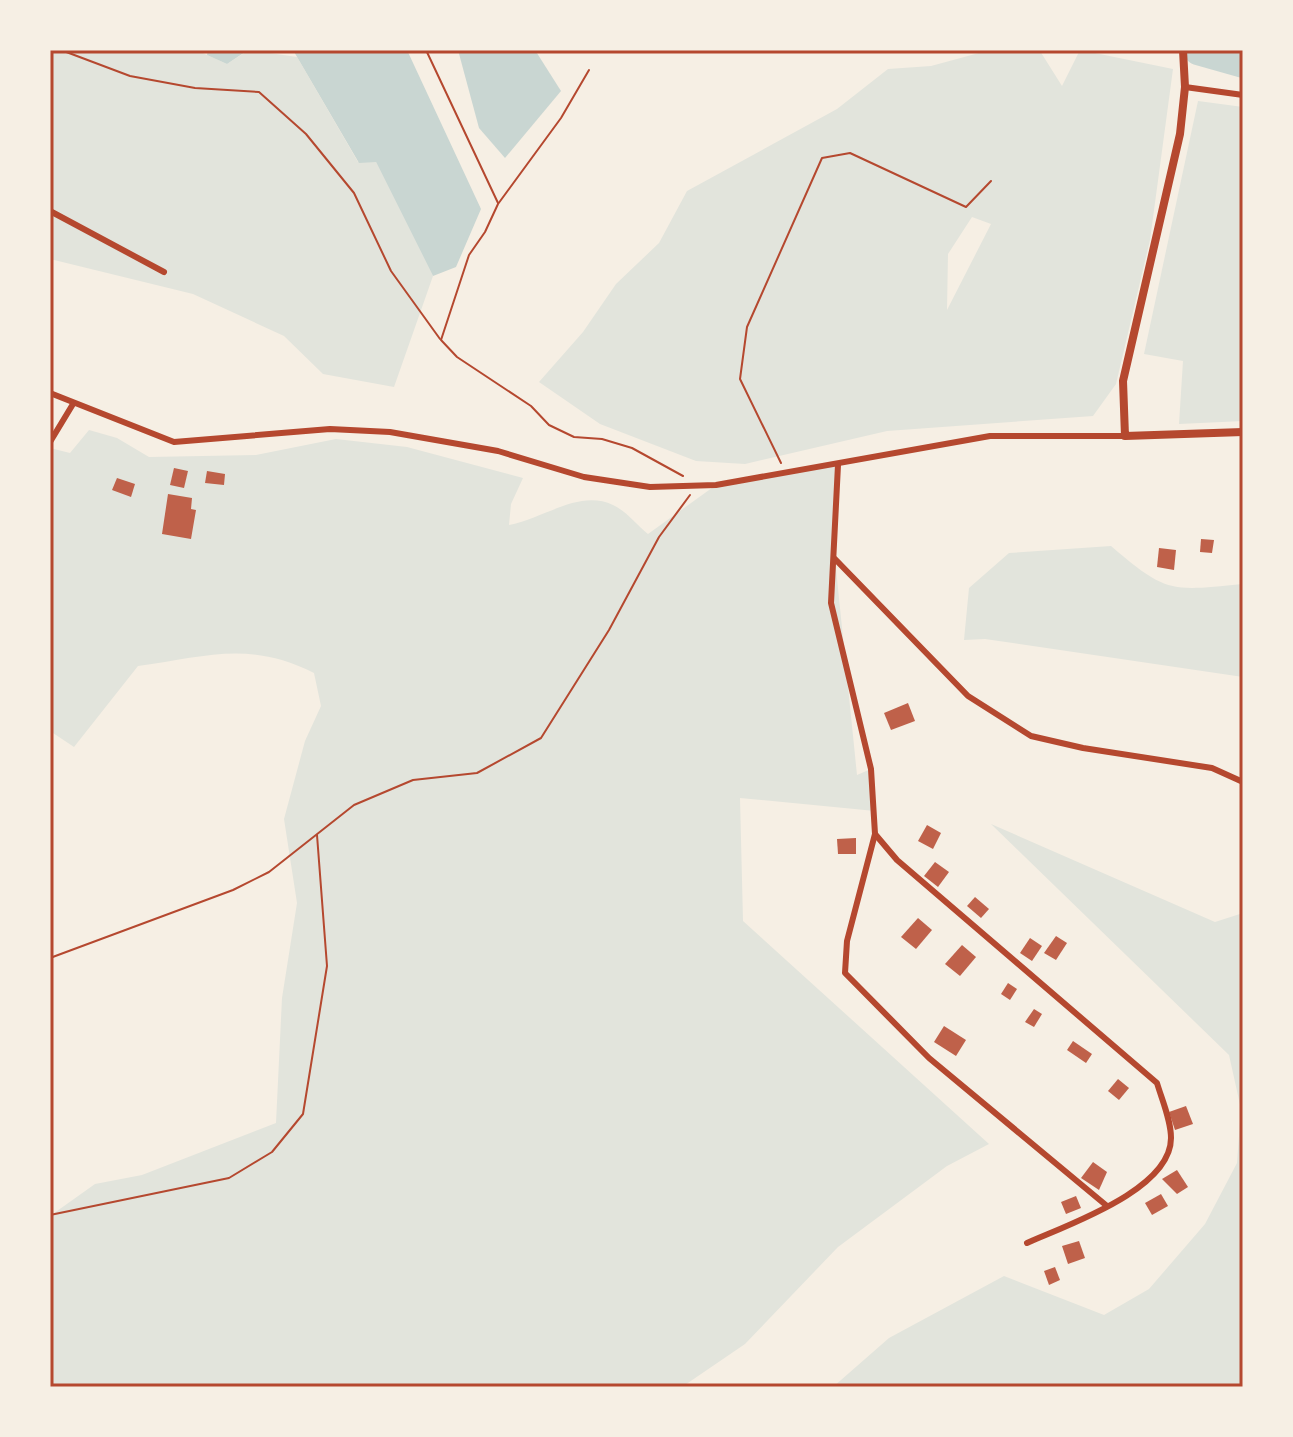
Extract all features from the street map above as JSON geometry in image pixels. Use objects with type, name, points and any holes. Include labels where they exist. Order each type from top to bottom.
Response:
[{"type":"street","points":[[1125,436],[1123,381],[1180,134],[1185,87],[1183,50]]},
{"type":"street","points":[[1185,87],[1243,95]]},
{"type":"street","points":[[50,211],[164,272]]},
{"type":"street","points":[[50,393],[174,442],[330,429],[390,432],[498,451],[584,477],[650,487],[716,485],[990,436],[1243,432]]},
{"type":"street","points":[[50,442],[73,404]]},
{"type":"street","points":[[838,465],[831,603],[871,769],[875,834],[847,941],[845,973],[929,1058],[1107,1206]]},
{"type":"street","points":[[835,559],[968,696],[1031,736],[1083,748],[1212,768],[1243,782]]},
{"type":"street","points":[[875,834],[916,877],[1157,1083],[1171,1137],[1167,1158],[1148,1180],[1107,1206],[1027,1243]]},
{"type":"path","points":[[50,958],[233,890],[269,872],[354,805],[413,780],[477,773],[541,738],[609,630],[659,537],[698,484],[632,448],[602,439],[574,437],[549,425],[531,406],[457,357],[391,271],[354,193],[306,134],[259,92],[195,88],[130,76],[61,50]]},
{"type":"path","points":[[426,50],[498,204]]},
{"type":"path","points":[[441,340],[469,255],[485,232],[498,204],[561,118],[589,70]]},
{"type":"path","points":[[785,472],[740,379],[747,327],[822,158],[850,153],[966,207],[991,181]]},
{"type":"path","points":[[50,1215],[229,1178],[272,1152],[303,1114],[327,966],[317,835]]},
{"type":"shaded area","points":[[50,50],[196,50],[227,64],[249,50],[297,57],[358,162],[376,162],[433,276],[394,387],[323,374],[284,336],[193,294],[50,259]]},
{"type":"shaded area","points":[[208,50],[248,50],[227,64],[207,55]]},
{"type":"shaded area","points":[[293,50],[407,50],[481,209],[456,267],[433,276],[376,162],[359,163]]},
{"type":"shaded area","points":[[458,50],[535,50],[561,91],[505,158],[479,128]]},
{"type":"shaded area","points":[[990,50],[1040,51],[1062,86],[1080,50],[1173,69],[1150,240],[1116,384],[1093,416],[887,431],[745,464],[696,461],[600,424],[539,382],[583,332],[616,284],[659,243],[687,191],[837,109],[888,69],[931,66]],"holes":[[[972,217],[991,224],[947,310],[948,254]]]},
{"type":"shaded area","points":[[1198,101],[1243,107],[1243,421],[1179,424],[1183,361],[1144,354]]},
{"type":"shaded area","points":[[89,430],[117,438],[149,457],[256,455],[336,439],[407,447],[523,478],[511,504],[509,525],[574,503],[600,501],[627,514],[648,534],[716,485],[838,465],[835,559],[857,775],[871,769],[875,811],[740,798],[743,921],[989,1144],[947,1166],[838,1247],[745,1344],[682,1387],[50,1387],[50,1216],[95,1184],[142,1175],[276,1123],[282,998],[297,903],[284,819],[305,741],[321,706],[314,673],[268,657],[227,654],[138,666],[74,747],[50,731],[50,448],[70,453]]},
{"type":"shaded area","points":[[1111,546],[1145,573],[1171,586],[1200,588],[1243,584],[1243,677],[985,639],[964,640],[969,588],[1009,553]]},
{"type":"shaded area","points":[[991,824],[1215,922],[1243,913],[1243,1387],[833,1387],[889,1338],[1004,1276],[1104,1315],[1149,1289],[1205,1224],[1237,1163],[1241,1109],[1229,1055]]},
{"type":"building","points":[[174,468],[188,471],[184,488],[170,485]]},
{"type":"building","points":[[207,471],[225,474],[224,485],[205,483]]},
{"type":"building","points":[[117,478],[135,484],[131,497],[112,490]]},
{"type":"building","points":[[168,494],[192,498],[191,509],[196,510],[191,539],[162,534]]},
{"type":"building","points":[[1201,539],[1214,540],[1212,553],[1200,552]]},
{"type":"building","points":[[1159,548],[1176,550],[1174,570],[1157,567]]},
{"type":"building","points":[[908,703],[915,721],[891,730],[884,713]]},
{"type":"building","points":[[927,825],[941,833],[933,849],[918,841]]},
{"type":"building","points":[[856,838],[856,854],[838,854],[837,839]]},
{"type":"building","points":[[935,862],[949,872],[938,887],[924,876]]},
{"type":"building","points":[[975,897],[989,909],[981,918],[967,906]]},
{"type":"building","points":[[918,918],[932,930],[916,949],[901,937]]},
{"type":"building","points":[[1056,936],[1067,943],[1056,960],[1044,953]]},
{"type":"building","points":[[1030,938],[1042,946],[1032,961],[1020,953]]},
{"type":"building","points":[[962,945],[976,957],[960,976],[945,964]]},
{"type":"building","points":[[1008,983],[1017,989],[1010,1000],[1001,994]]},
{"type":"building","points":[[1034,1009],[1042,1014],[1034,1027],[1025,1022]]},
{"type":"building","points":[[944,1026],[966,1040],[956,1056],[934,1042]]},
{"type":"building","points":[[1073,1041],[1092,1054],[1086,1063],[1067,1050]]},
{"type":"building","points":[[1118,1079],[1129,1088],[1119,1100],[1108,1091]]},
{"type":"building","points":[[1186,1106],[1193,1124],[1175,1130],[1169,1112]]},
{"type":"building","points":[[1093,1162],[1107,1172],[1099,1190],[1081,1178]]},
{"type":"building","points":[[1177,1170],[1188,1187],[1177,1194],[1162,1179]]},
{"type":"building","points":[[1161,1194],[1168,1206],[1152,1215],[1145,1203]]},
{"type":"building","points":[[1076,1196],[1081,1208],[1066,1214],[1061,1202]]},
{"type":"building","points":[[1079,1241],[1085,1258],[1068,1264],[1062,1246]]},
{"type":"building","points":[[1055,1267],[1060,1280],[1049,1285],[1044,1271]]},
{"type":"waterway","points":[[1197,53],[1243,66]]}]
